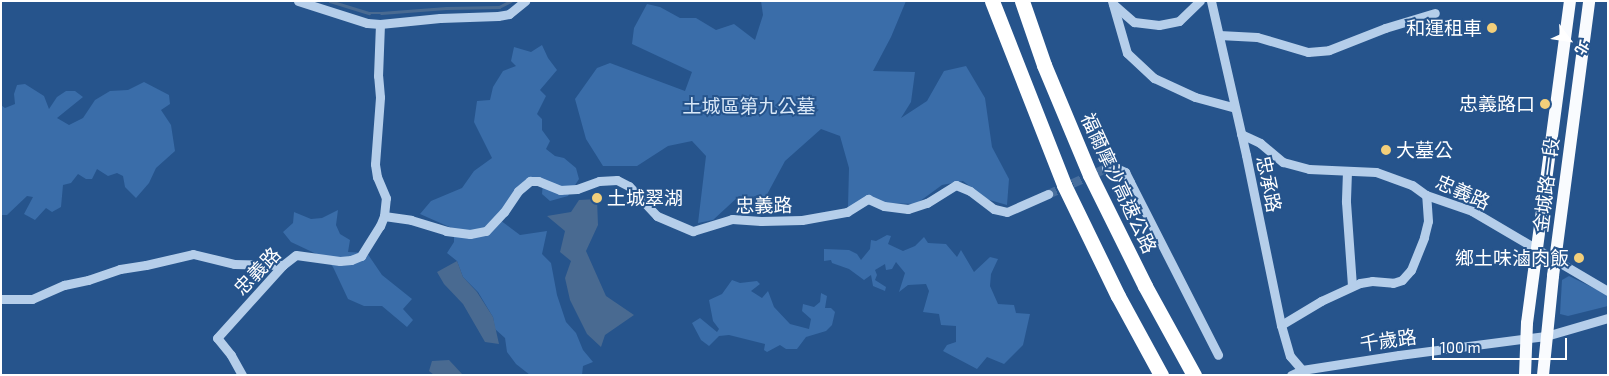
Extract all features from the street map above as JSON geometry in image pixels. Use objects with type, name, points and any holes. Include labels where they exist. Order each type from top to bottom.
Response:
[{"type":"highway","points":[[992,1],[1064,185],[1118,296],[1161,375]]},
{"type":"highway","name":"福爾摩沙高速公路","points":[[1022,1],[1044,65],[1090,175],[1145,286],[1194,375]]},
{"type":"main road","name":"金城路一段","points":[[1525,375],[1525,338],[1570,1]]},
{"type":"main road","name":"金城路一段","points":[[1543,375],[1555,261],[1589,1]]},
{"type":"street","points":[[298,1],[367,23],[380,24],[440,18],[498,16],[509,14],[525,1]]},
{"type":"street","points":[[1112,3],[1134,22],[1159,25],[1179,21],[1200,1]]},
{"type":"street","name":"忠承路","points":[[1211,1],[1281,325],[1290,356],[1302,370]]},
{"type":"street","points":[[1112,3],[1127,52],[1154,78],[1194,97],[1234,106]]},
{"type":"street","points":[[1219,34],[1258,37],[1308,52],[1329,50],[1386,28],[1435,13]]},
{"type":"street","name":"忠義路","points":[[242,375],[231,354],[217,338],[283,265],[296,255],[340,261],[361,256],[371,242],[384,216],[386,198],[378,177],[376,164],[380,97],[378,76],[380,24]]},
{"type":"street","name":"忠義路","points":[[1241,134],[1260,143],[1283,162],[1309,169],[1376,172],[1412,185],[1426,195],[1472,211],[1538,248],[1555,261],[1608,291]]},
{"type":"street","points":[[1106,168],[1125,172],[1218,354]]},
{"type":"street","points":[[1347,171],[1346,202],[1352,286]]},
{"type":"street","name":"忠義路","points":[[384,216],[470,234],[486,230],[504,212],[518,191],[530,180],[538,181],[560,190],[577,189],[599,181],[617,180],[629,186],[657,216],[693,231],[732,219],[761,221],[802,220],[847,212],[868,199],[884,206],[908,209],[927,203],[956,185],[970,191],[994,209],[1006,212],[1048,194]]},
{"type":"street","points":[[1281,325],[1321,301],[1352,286],[1372,281],[1393,283],[1402,280],[1411,270],[1419,252],[1428,221],[1426,195]]},
{"type":"street","points":[[1,299],[32,299],[64,285],[88,280],[120,268],[146,265],[193,254],[234,264],[283,265]]},
{"type":"street","name":"千歲路","points":[[1291,375],[1302,370],[1546,336],[1608,318]]},
{"type":"green space","name":"土城區第九公墓","points":[[761,1],[906,1],[891,37],[873,71],[915,72],[911,102],[901,118],[927,101],[944,71],[966,66],[985,98],[992,147],[1009,179],[1007,205],[986,199],[963,181],[942,185],[916,204],[885,203],[848,207],[849,168],[840,136],[821,129],[785,161],[764,200],[739,196],[713,220],[698,223],[706,156],[692,141],[668,146],[637,166],[603,166],[586,139],[575,99],[597,68],[610,63],[685,91],[692,72],[632,44],[634,28],[647,4],[660,7],[680,18],[696,18],[716,30],[734,24],[755,40],[763,15]]},
{"type":"green space","points":[[542,45],[548,58],[557,70],[540,90],[546,96],[537,114],[542,119],[542,130],[550,141],[546,149],[555,156],[564,158],[576,168],[579,179],[568,196],[550,201],[542,194],[543,182],[532,179],[496,217],[520,235],[547,231],[542,254],[551,263],[557,295],[566,322],[576,333],[583,350],[593,362],[583,366],[582,375],[530,375],[516,364],[507,352],[505,338],[495,329],[493,317],[478,292],[463,277],[457,261],[447,253],[454,242],[454,229],[420,214],[431,201],[462,188],[474,171],[492,158],[474,122],[477,101],[490,100],[493,87],[503,71],[516,66],[511,61],[514,47],[531,52]]},
{"type":"green space","points":[[144,82],[169,95],[170,104],[161,110],[171,125],[175,151],[156,168],[149,183],[136,198],[125,187],[123,176],[117,173],[108,176],[97,169],[92,179],[86,179],[78,174],[71,183],[63,185],[61,207],[52,212],[46,208],[35,220],[24,214],[33,197],[27,196],[7,215],[1,215],[1,105],[5,108],[15,104],[14,94],[17,85],[25,84],[44,96],[49,109],[57,97],[66,91],[75,91],[83,97],[57,118],[69,125],[83,118],[95,100],[110,91],[128,90]]},
{"type":"green space","points":[[338,210],[336,225],[340,234],[350,240],[348,252],[367,253],[382,275],[412,299],[403,309],[413,320],[407,327],[382,306],[364,306],[348,299],[333,267],[325,258],[291,242],[283,232],[293,223],[294,212],[311,219],[322,218]]},
{"type":"green space","points":[[887,235],[891,236],[888,244],[903,251],[915,246],[924,237],[928,243],[946,244],[957,257],[961,250],[974,272],[990,257],[998,259],[991,274],[990,286],[998,304],[1014,305],[1016,313],[1030,314],[1023,345],[1004,364],[987,357],[977,369],[943,351],[947,345],[956,342],[956,326],[941,325],[939,314],[923,312],[929,291],[926,284],[908,285],[899,292],[905,273],[896,262],[892,269],[886,270],[885,264],[875,270],[877,275],[875,280],[886,287],[885,291],[873,286],[871,275],[864,280],[849,269],[832,263],[831,260],[824,261],[824,249],[849,250],[857,254],[861,260],[870,249],[871,240],[876,241]]},
{"type":"green space","points":[[1569,276],[1608,295],[1608,306],[1568,316],[1560,314],[1562,280]]},
{"type":"green space","points":[[732,280],[740,283],[757,281],[760,284],[751,291],[762,298],[768,291],[774,307],[790,324],[809,329],[811,319],[802,311],[803,304],[814,307],[820,302],[821,293],[827,296],[825,308],[831,308],[835,312],[832,325],[826,331],[806,337],[797,349],[786,349],[780,345],[767,352],[764,350],[765,344],[729,335],[719,336],[709,346],[701,340],[692,323],[700,318],[717,332],[719,329],[713,321],[709,300],[722,294]]},
{"type":"shaded area","points":[[597,199],[598,225],[586,251],[606,296],[634,315],[605,335],[601,347],[587,334],[570,300],[565,278],[571,261],[560,252],[565,231],[547,216],[571,212],[579,200]]},
{"type":"shaded area","points":[[457,261],[463,277],[477,292],[493,317],[499,344],[485,342],[463,304],[444,284],[437,272]]},
{"type":"shaded area","points":[[449,360],[463,375],[434,375],[429,371],[432,361]]},
{"type":"waterway","points":[[330,1],[369,13],[499,7],[511,1]]},
{"type":"tunnel","points":[[1048,194],[1106,168]]},
{"type":"place","name":"和運租車","points":[[1492,28]]},
{"type":"place","name":"忠義路口","points":[[1545,104]]},
{"type":"place","name":"大墓公","points":[[1386,150]]},
{"type":"place","name":"土城翠湖","points":[[597,198]]},
{"type":"place","name":"鄉土味滷肉飯","points":[[1579,258]]}]
